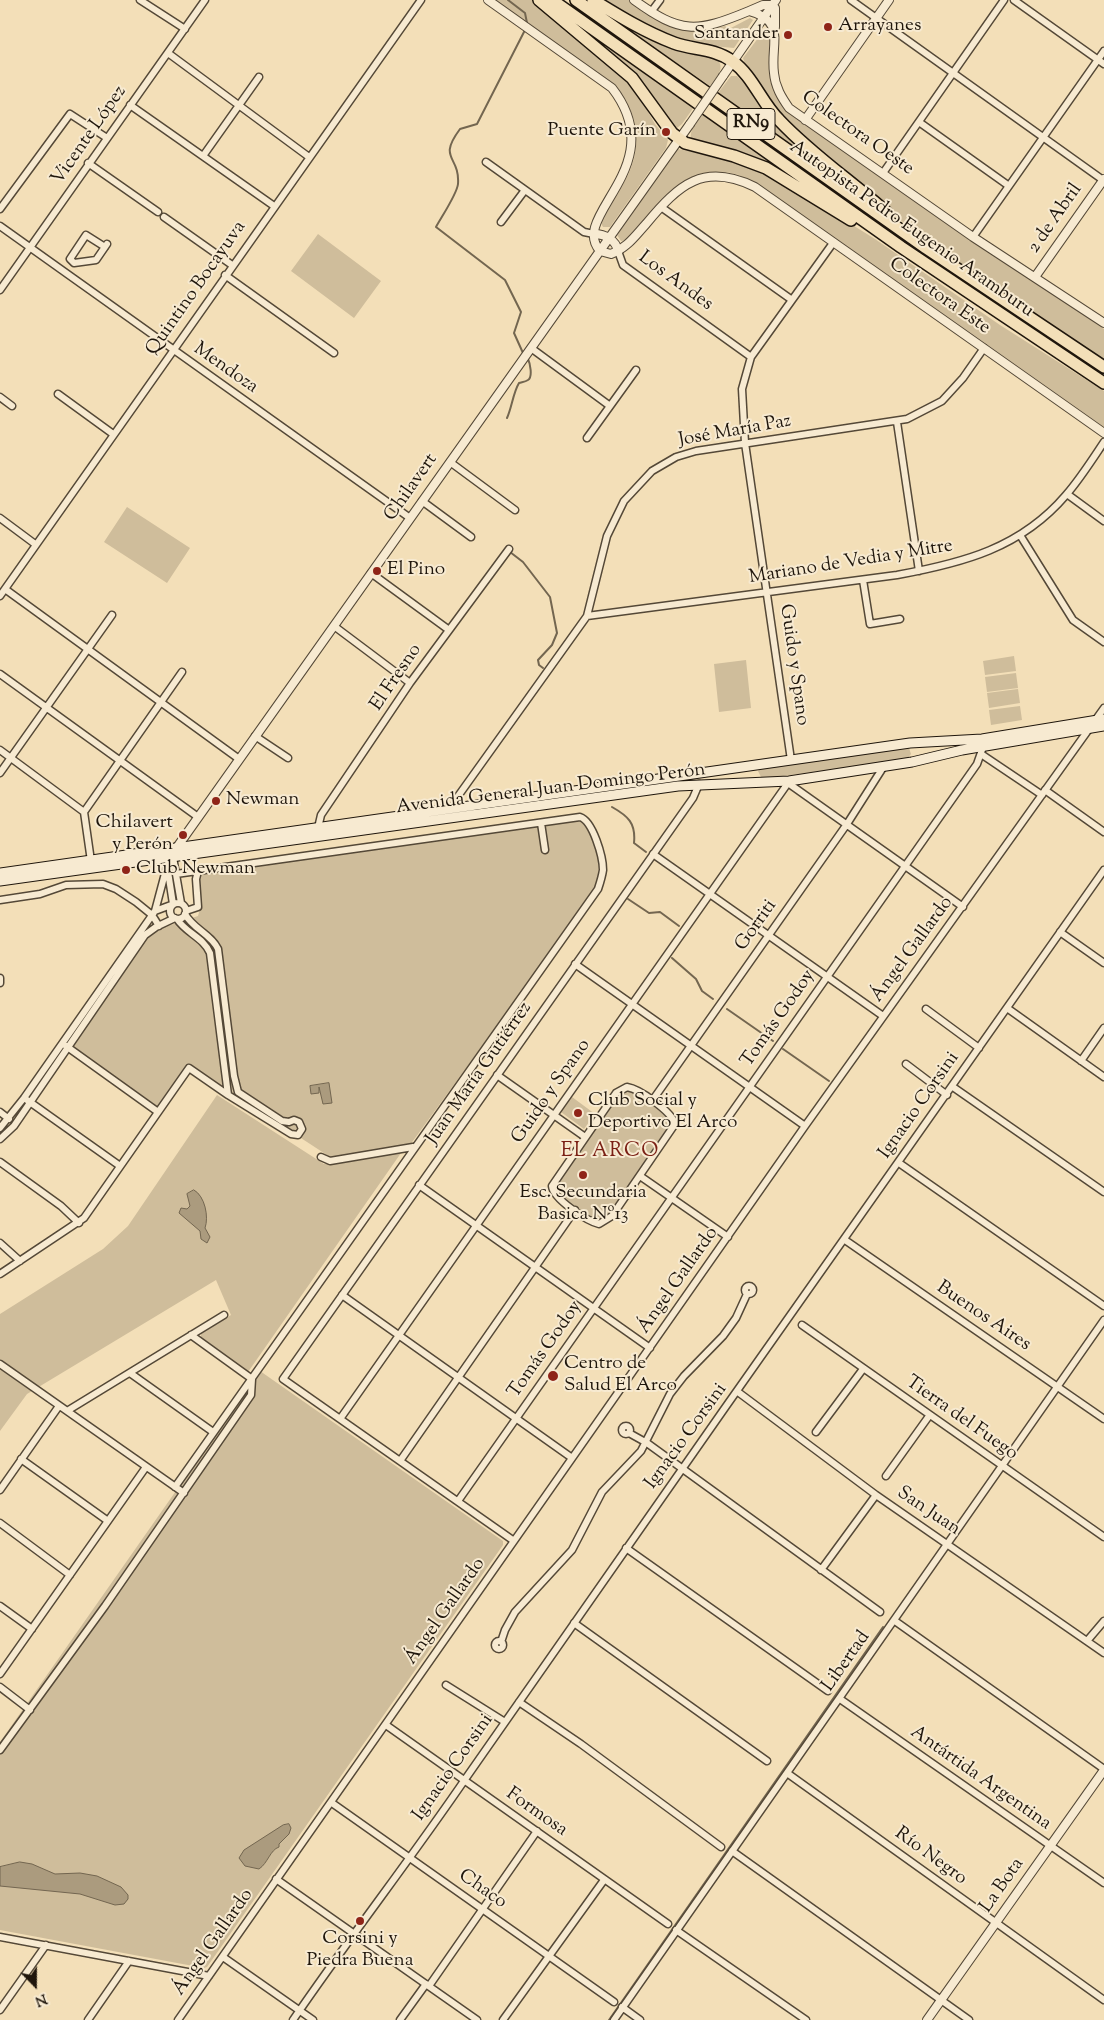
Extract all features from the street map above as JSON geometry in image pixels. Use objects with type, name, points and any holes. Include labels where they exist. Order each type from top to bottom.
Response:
[{"type":"highway","points":[[539,0],[632,78],[660,118],[679,139],[700,149],[734,156],[766,168],[852,221],[901,247]]},
{"type":"highway","name":"Autopista Pedro Eugenio Aramburu","points":[[552,0],[901,247],[1104,383]]},
{"type":"highway","name":"Autopista Pedro Eugenio Aramburu","points":[[576,0],[926,248],[1104,367]]},
{"type":"highway","points":[[593,0],[661,38],[684,46],[710,50],[732,62],[748,77],[766,104],[789,130],[926,248]]},
{"type":"main road","name":"Avenida General Juan Domingo Perón","points":[[0,873],[91,861],[172,857],[318,828],[910,743],[982,739],[1100,719]]},
{"type":"main road","name":"Avenida General Juan Domingo Perón","points":[[0,881],[699,784],[789,782],[912,762],[962,750],[982,751],[1104,726]]},
{"type":"main road","points":[[910,743],[917,753],[912,762]]},
{"type":"main road","points":[[758,765],[753,773],[761,784]]},
{"type":"street","points":[[140,0],[184,30]]},
{"type":"street","name":"Vicente López","points":[[0,290],[205,0]]},
{"type":"street","name":"Quintino Bocayuva","points":[[0,596],[112,434],[421,0]]},
{"type":"street","points":[[488,0],[612,88],[626,108],[633,139],[629,163],[599,214],[594,241],[600,251]]},
{"type":"street","points":[[634,0],[651,12],[674,24],[694,27],[723,22],[774,2]]},
{"type":"street","points":[[651,12],[660,0]]},
{"type":"street","points":[[851,0],[1104,179]]},
{"type":"street","points":[[804,120],[889,0]]},
{"type":"street","points":[[882,173],[1004,0]]},
{"type":"street","points":[[1014,0],[1101,62]]},
{"type":"street","points":[[679,139],[774,2]]},
{"type":"street","name":"Colectora Oeste","points":[[774,2],[773,61],[776,85],[790,108],[804,120],[973,237],[1104,323]]},
{"type":"street","points":[[749,11],[772,23],[775,31]]},
{"type":"street","points":[[973,237],[1043,137],[1101,62],[1104,51]]},
{"type":"street","points":[[168,53],[310,157]]},
{"type":"street","points":[[202,156],[259,77]]},
{"type":"street","points":[[130,105],[274,206]]},
{"type":"street","points":[[0,209],[70,114],[106,138]]},
{"type":"street","points":[[918,122],[1009,186]]},
{"type":"street","name":"Chilavert","points":[[172,857],[255,736],[679,139]]},
{"type":"street","points":[[486,162],[584,232],[614,242],[618,251]]},
{"type":"street","points":[[88,163],[158,212]]},
{"type":"street","name":"Colectora Este","points":[[618,251],[636,237],[661,207],[687,184],[707,177],[728,176],[756,187],[1104,433]]},
{"type":"street","name":"2 de Abril","points":[[1035,277],[1104,179]]},
{"type":"street","points":[[501,222],[524,190]]},
{"type":"street","points":[[661,207],[792,300]]},
{"type":"street","points":[[164,217],[232,265]]},
{"type":"street","name":"Mendoza","points":[[0,226],[410,518]]},
{"type":"street","points":[[66,273],[74,263],[96,260],[106,246],[86,235],[70,256],[74,263]]},
{"type":"street","name":"Guido y Spano","points":[[791,760],[745,443],[742,389],[751,357],[833,243]]},
{"type":"street","name":"Los Andes","points":[[600,251],[605,254],[618,251],[623,265],[751,357]]},
{"type":"street","points":[[225,275],[334,353]]},
{"type":"street","name":"José María Paz","points":[[454,809],[456,799],[467,783],[587,616],[607,536],[618,511],[632,491],[652,472],[676,457],[696,451],[897,422],[919,414],[942,401],[963,378],[984,348]]},
{"type":"street","points":[[527,353],[610,406]]},
{"type":"street","points":[[587,438],[636,370]]},
{"type":"street","points":[[58,394],[112,434]]},
{"type":"street","points":[[0,397],[12,406]]},
{"type":"street","points":[[897,422],[919,571]]},
{"type":"street","name":"Mariano de Vedia y Mitre","points":[[587,616],[863,580],[919,571],[980,556],[1020,535],[1044,517],[1067,494],[1104,442]]},
{"type":"street","points":[[450,462],[515,510]]},
{"type":"street","points":[[1067,494],[1104,520]]},
{"type":"street","points":[[422,501],[471,538]]},
{"type":"street","points":[[0,518],[35,544]]},
{"type":"street","points":[[1020,535],[1071,616],[1104,642]]},
{"type":"street","name":"El Fresno","points":[[318,828],[321,815],[410,683],[509,549]]},
{"type":"street","points":[[371,573],[449,630]]},
{"type":"street","points":[[863,580],[870,624],[900,619]]},
{"type":"street","points":[[5,589],[239,759]]},
{"type":"street","points":[[0,773],[48,708],[112,615]]},
{"type":"street","points":[[334,626],[410,683]]},
{"type":"street","points":[[91,861],[84,812],[182,672]]},
{"type":"street","points":[[0,674],[198,817]]},
{"type":"street","name":"Ángel Gallardo","points":[[178,2020],[805,1126],[1090,728],[1100,719],[1104,708]]},
{"type":"street","points":[[255,736],[288,758]]},
{"type":"street","points":[[0,750],[84,812]]},
{"type":"street","points":[[982,751],[1104,832]]},
{"type":"street","name":"Tomás Godoy","points":[[458,1501],[977,764],[982,751]]},
{"type":"street","name":"Gorriti","points":[[652,1101],[846,824],[884,766]]},
{"type":"street","points":[[789,782],[963,907]]},
{"type":"street","name":"Guido y Spano","points":[[340,1419],[789,782]]},
{"type":"street","name":"Juan María Gutiérrez","points":[[340,1419],[283,1379],[693,798],[699,784]]},
{"type":"street","points":[[175,1487],[598,889],[602,863],[587,820],[580,817],[176,874]]},
{"type":"street","points":[[541,823],[545,850]]},
{"type":"street","points":[[653,854],[883,1016]]},
{"type":"street","points":[[0,1274],[79,1223],[189,1068],[291,1134],[298,1135],[302,1131],[299,1122],[282,1120],[238,1092],[234,1076],[218,949],[209,937],[189,921],[181,903],[172,857]]},
{"type":"street","points":[[172,857],[172,904],[170,913],[182,927],[207,947],[210,953],[228,1095]]},
{"type":"street","points":[[0,1139],[14,1126],[27,1100],[154,913],[172,857]]},
{"type":"street","points":[[65,1045],[145,935],[198,907],[196,879],[198,870]]},
{"type":"street","name":"Ignacio Corsini","points":[[294,2020],[465,1780],[626,1548],[738,1392],[1104,870]]},
{"type":"street","points":[[0,900],[40,894],[66,885],[102,884],[121,892],[154,913],[159,926]]},
{"type":"street","points":[[154,913],[172,904],[181,903]]},
{"type":"street","points":[[1060,932],[1104,963]]},
{"type":"street","points":[[575,964],[805,1126]]},
{"type":"street","points":[[0,978],[0,983]]},
{"type":"street","points":[[1007,1008],[1104,1077]]},
{"type":"street","points":[[926,1009],[979,1048]]},
{"type":"street","points":[[1081,1061],[1104,1028]]},
{"type":"street","points":[[65,1045],[158,1112]]},
{"type":"street","points":[[906,1064],[947,1095]]},
{"type":"street","points":[[497,1075],[585,1137]]},
{"type":"street","points":[[953,1087],[1104,1192]]},
{"type":"street","points":[[622,1088],[632,1088],[652,1101],[673,1118],[675,1124],[606,1222],[592,1223],[557,1198],[552,1186],[616,1093],[622,1088]]},
{"type":"street","points":[[0,1128],[27,1100]]},
{"type":"street","points":[[27,1100],[120,1166]]},
{"type":"street","points":[[0,1112],[9,1119]]},
{"type":"street","points":[[321,1157],[330,1161],[413,1148]]},
{"type":"street","points":[[0,1162],[61,1206],[79,1223]]},
{"type":"street","points":[[899,1163],[1104,1306]]},
{"type":"street","points":[[640,1176],[728,1237]]},
{"type":"street","points":[[419,1186],[650,1348]]},
{"type":"street","points":[[400,1461],[534,1266],[575,1210]]},
{"type":"street","name":"Buenos Aires","points":[[845,1240],[1104,1419]]},
{"type":"street","points":[[0,1244],[20,1261]]},
{"type":"street","points":[[501,1642],[515,1612],[578,1542],[602,1492],[647,1443],[674,1389],[723,1336],[736,1318],[747,1294]]},
{"type":"street","points":[[342,1296],[572,1458]]},
{"type":"street","points":[[67,1411],[224,1315]]},
{"type":"street","name":"Libertad","points":[[614,2020],[1104,1320]]},
{"type":"street","name":"Tierra del Fuego","points":[[802,1326],[1104,1536]]},
{"type":"street","points":[[0,1750],[184,1494],[251,1395],[253,1382],[251,1378],[191,1335]]},
{"type":"street","points":[[0,1364],[184,1494]]},
{"type":"street","points":[[816,1432],[862,1368]]},
{"type":"street","points":[[130,1373],[213,1432]]},
{"type":"street","name":"San Juan","points":[[738,1392],[876,1495],[1104,1653]]},
{"type":"street","points":[[0,1490],[59,1406]]},
{"type":"street","points":[[886,1476],[929,1416]]},
{"type":"street","points":[[340,1419],[514,1541]]},
{"type":"street","points":[[629,1433],[647,1443],[880,1612]]},
{"type":"street","points":[[22,1459],[108,1521]]},
{"type":"street","points":[[0,1674],[146,1467]]},
{"type":"street","points":[[821,1570],[876,1495]]},
{"type":"street","points":[[0,1523],[70,1575]]},
{"type":"street","points":[[626,1548],[828,1691]]},
{"type":"street","points":[[0,1606],[32,1628]]},
{"type":"street","points":[[895,1621],[1104,1769]]},
{"type":"street","points":[[1087,1642],[1104,1621]]},
{"type":"street","points":[[574,1623],[766,1761]]},
{"type":"street","points":[[446,1685],[504,1722]]},
{"type":"street","points":[[0,1688],[30,1710]]},
{"type":"street","name":"Antártida Argentina","points":[[840,1699],[1104,1883]]},
{"type":"street","points":[[519,1702],[581,1744],[721,1847]]},
{"type":"street","name":"Formosa","points":[[386,1725],[668,1924]]},
{"type":"street","name":"La Bota","points":[[927,2020],[1104,1769]]},
{"type":"street","name":"Río Negro","points":[[787,1773],[1104,2000]]},
{"type":"street","name":"Chaco","points":[[332,1803],[614,2002]]},
{"type":"street","points":[[400,2020],[537,1832]]},
{"type":"street","points":[[732,1851],[969,2020]]},
{"type":"street","points":[[276,1880],[478,2020]]},
{"type":"street","points":[[503,2020],[604,1880]]},
{"type":"street","points":[[676,1930],[806,2020]]},
{"type":"street","points":[[0,1937],[209,1976]]},
{"type":"street","points":[[0,2010],[46,1945]]},
{"type":"street","points":[[223,1957],[313,2020]]},
{"type":"street","points":[[88,2020],[129,1961]]},
{"type":"street","points":[[622,2007],[640,2020]]},
{"type":"shaded area","points":[[494,0],[535,0],[634,87],[655,124],[668,140],[666,148],[610,227],[603,227],[600,221],[627,177],[636,151],[635,125],[625,100],[607,79]]},
{"type":"shaded area","points":[[586,0],[691,52],[718,60],[721,67],[719,73],[710,86]]},
{"type":"shaded area","points":[[598,0],[630,0],[661,22],[685,30],[703,32],[725,26],[729,29],[750,18],[753,20],[734,48],[681,43]]},
{"type":"shaded area","points":[[569,18],[694,107],[682,124],[677,128],[674,127]]},
{"type":"shaded area","points":[[765,29],[769,30],[770,33],[770,53],[774,82],[786,110],[1104,329],[1104,361],[936,249],[783,122],[746,67],[743,58]]},
{"type":"shaded area","points":[[731,76],[737,76],[851,187],[718,93]]},
{"type":"shaded area","points":[[703,114],[819,196],[691,139],[693,129]]},
{"type":"shaded area","points":[[678,149],[727,159],[763,171],[875,239],[1000,325],[1104,391],[1104,428],[768,193],[739,175],[727,172],[698,176],[628,240],[621,241],[617,235],[618,232]]},
{"type":"shaded area","points":[[318,234],[381,281],[354,318],[291,271]]},
{"type":"shaded area","points":[[127,507],[190,548],[167,583],[104,542]]},
{"type":"shaded area","points":[[1014,656],[1016,671],[985,675],[983,661]]},
{"type":"shaded area","points":[[746,660],[751,708],[719,712],[714,664]]},
{"type":"shaded area","points":[[1016,673],[1018,688],[987,692],[985,677]]},
{"type":"shaded area","points":[[1018,689],[1020,703],[989,708],[987,693]]},
{"type":"shaded area","points":[[1020,706],[1022,720],[991,725],[989,710]]},
{"type":"shaded area","points":[[909,748],[911,754],[907,759],[762,779],[758,771],[760,769]]},
{"type":"shaded area","points":[[578,821],[585,825],[590,832],[597,852],[598,873],[595,891],[410,1145],[330,1157],[189,1065],[159,1108],[73,1047],[148,937],[159,929],[198,916],[201,905],[198,877],[203,872]]},
{"type":"shaded area","points":[[329,1083],[332,1103],[323,1104],[319,1087],[319,1093],[311,1094],[310,1086]]},
{"type":"shaded area","points":[[627,1091],[634,1092],[669,1117],[672,1125],[610,1214],[599,1221],[595,1221],[559,1196],[556,1186],[617,1096]]},
{"type":"shaded area","points":[[217,1095],[324,1164],[401,1153],[248,1372],[201,1339],[201,1333],[231,1315],[216,1280],[27,1394],[0,1431],[0,1314],[103,1249],[128,1226]]},
{"type":"shaded area","name":"Club Social y Deportivo El Arco","points":[[572,1097],[595,1114],[584,1129],[561,1112]]},
{"type":"shaded area","points":[[194,1190],[201,1197],[205,1207],[207,1218],[205,1228],[210,1237],[207,1243],[201,1239],[200,1231],[179,1213],[181,1208],[187,1209],[190,1206],[187,1194]]},
{"type":"shaded area","points":[[260,1371],[503,1541],[503,1545],[207,1967],[204,1968],[0,1930],[0,1742]]},
{"type":"shaded area","points":[[289,1824],[291,1828],[289,1834],[259,1869],[245,1866],[239,1858],[244,1850],[283,1825]]},
{"type":"shaded area","points":[[20,1862],[32,1864],[55,1874],[80,1873],[97,1876],[121,1887],[128,1895],[128,1899],[124,1904],[115,1905],[80,1894],[0,1886],[0,1867]]},
{"type":"waterway","points":[[508,0],[525,13],[527,23]]},
{"type":"waterway","points":[[523,353],[514,333],[521,312],[505,280],[436,227],[458,184],[458,175],[450,152],[453,139],[460,129],[477,124],[525,30]]},
{"type":"waterway","points":[[507,418],[519,383],[525,382],[530,378],[531,373],[528,359]]},
{"type":"waterway","points":[[510,552],[523,562],[550,597],[557,633],[552,645],[538,660],[539,665],[543,668]]},
{"type":"waterway","points":[[612,807],[627,817],[634,830],[634,843],[646,852]]},
{"type":"waterway","points":[[628,899],[649,913],[660,912],[679,926]]},
{"type":"waterway","points":[[672,958],[696,979],[702,991],[713,999]]},
{"type":"waterway","points":[[727,1009],[773,1041]]},
{"type":"waterway","points":[[783,1049],[829,1081]]},
{"type":"waterway","points":[[609,2020],[883,1627]]},
{"type":"place","name":"Arrayanes","points":[[828,27]]},
{"type":"place","name":"Santander","points":[[788,35]]},
{"type":"place","name":"Puente Garín","points":[[666,132]]},
{"type":"place","name":"El Pino","points":[[377,571]]},
{"type":"place","name":"Newman","points":[[216,801]]},
{"type":"place","name":"Chilavert y Perón","points":[[183,835]]},
{"type":"place","name":"Club Newman","points":[[126,870]]},
{"type":"place","name":"Club Social y Deportivo El Arco","points":[[578,1113]]},
{"type":"place","name":"Esc. Secundaria Basica Nº13","points":[[583,1175]]},
{"type":"place","name":"Centro de Salud El Arco","points":[[553,1376]]},
{"type":"place","name":"Corsini y Piedra Buena","points":[[360,1921]]},
{"type":"district","name":"EL ARCO","points":[[610,1153]]}]
